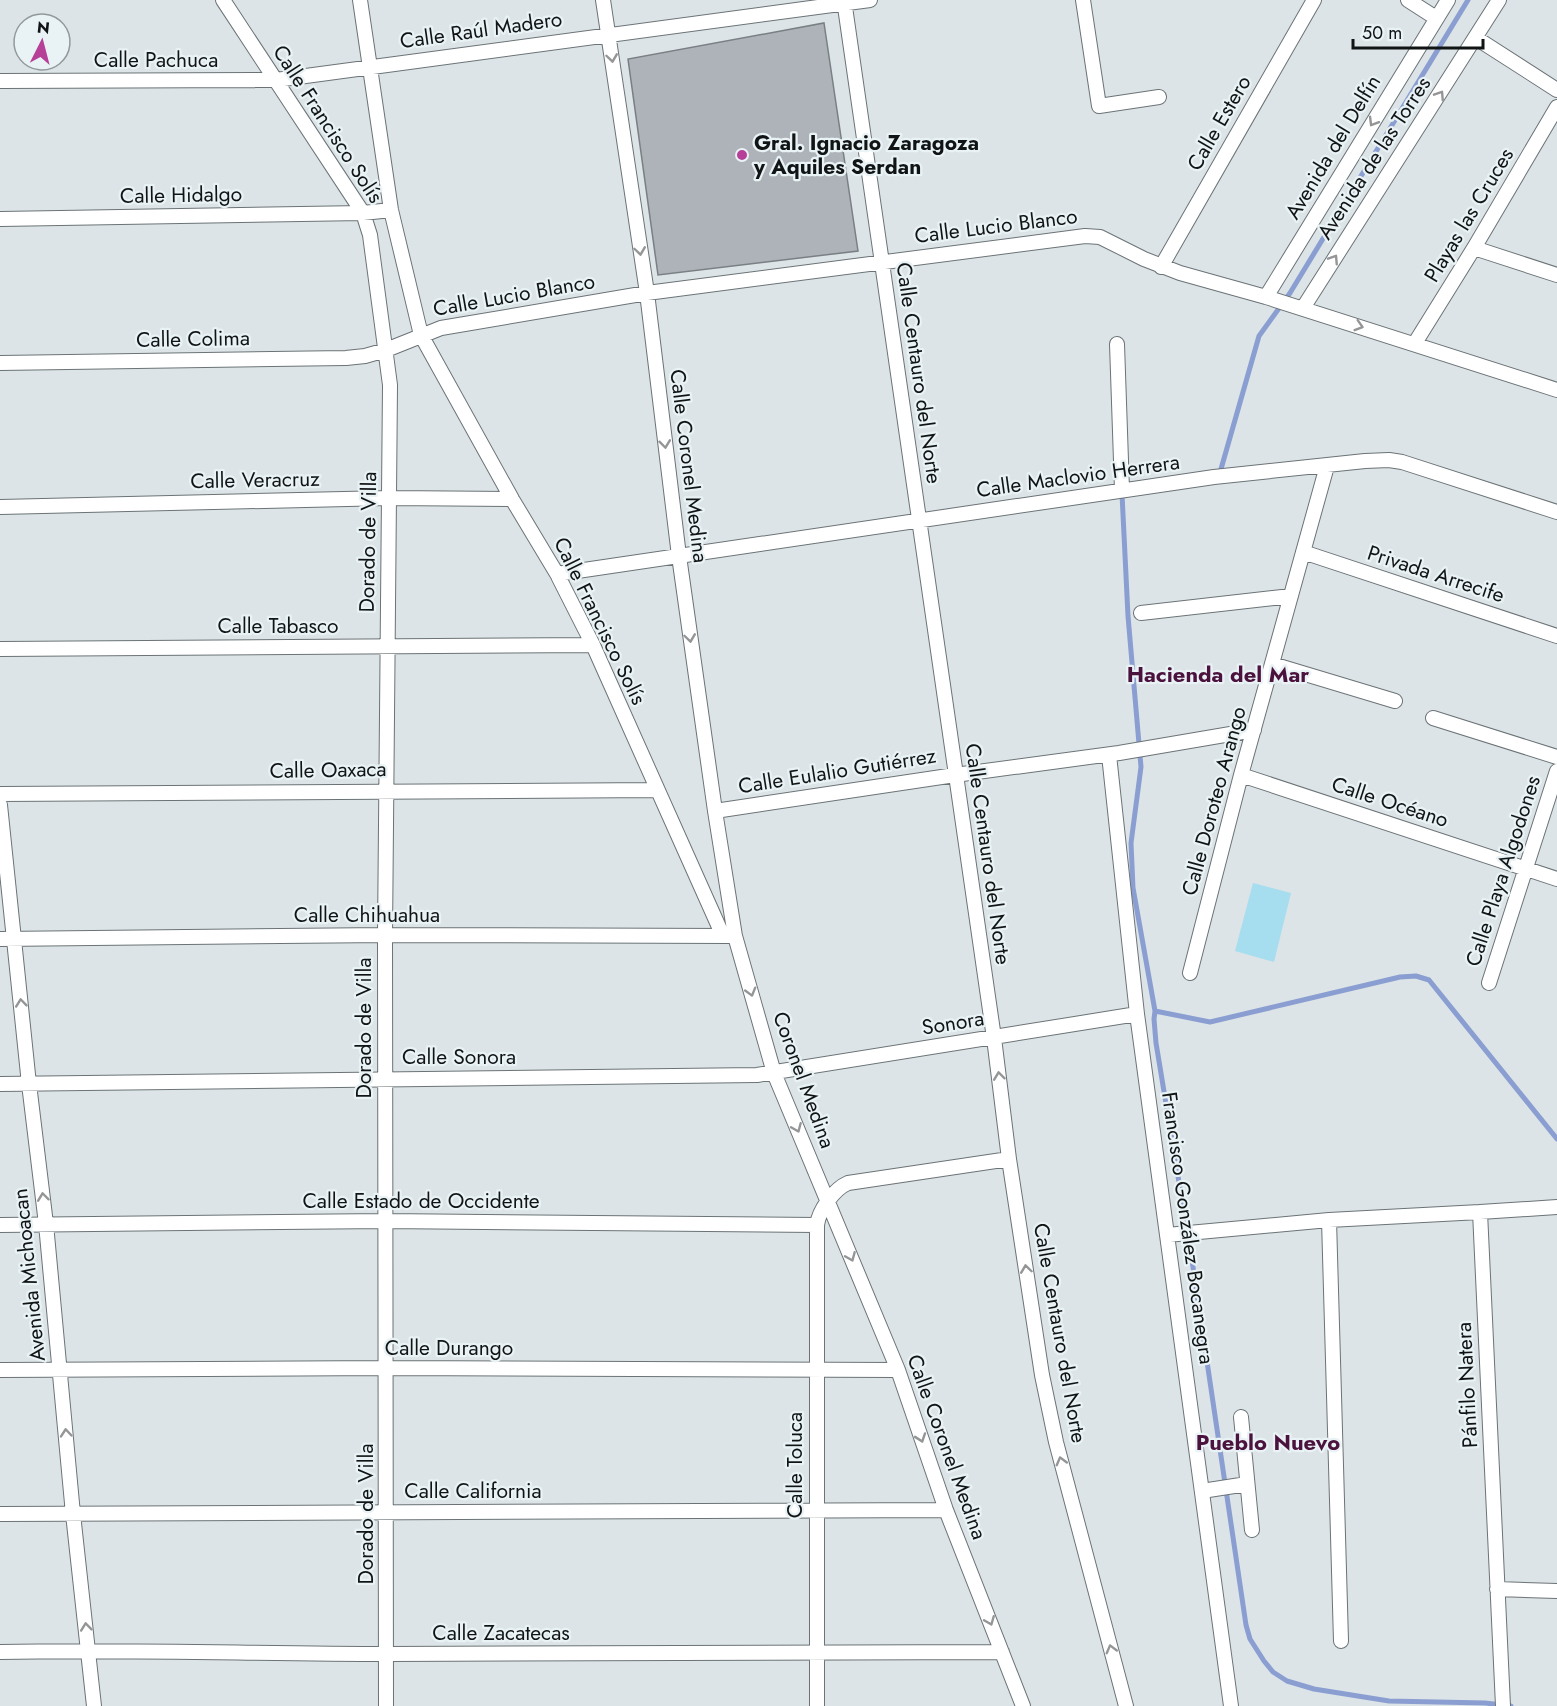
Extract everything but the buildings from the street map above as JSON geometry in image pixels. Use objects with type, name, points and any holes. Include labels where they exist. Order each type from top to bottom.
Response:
[{"type":"street","name":"Calle Francisco Solís","points":[[223,0],[363,213],[370,234],[386,350]]},
{"type":"street","name":"Calle Francisco Solís","points":[[360,0],[391,210],[421,335],[512,499],[557,574],[593,645],[657,790],[729,936]]},
{"type":"street","name":"Calle Coronel Medina","points":[[603,0],[647,293],[679,556],[715,811],[729,936]]},
{"type":"street","name":"Calle Raúl Madero","points":[[276,80],[870,0]]},
{"type":"street","points":[[1083,0],[1099,106],[1159,97]]},
{"type":"street","name":"Calle Estero","points":[[1161,267],[1314,0]]},
{"type":"street","points":[[1408,0],[1436,18],[1448,0]]},
{"type":"street","name":"Avenida de las Torres","points":[[1303,308],[1499,0]]},
{"type":"street","name":"Calle Centauro del Norte","points":[[844,2],[994,1038],[1009,1159],[1039,1354],[1056,1443],[1126,1706]]},
{"type":"street","name":"Avenida del Delfín","points":[[1266,297],[1436,18]]},
{"type":"street","points":[[1476,38],[1557,90]]},
{"type":"street","name":"Calle Pachuca","points":[[0,81],[276,80]]},
{"type":"street","name":"Playas las Cruces","points":[[1415,343],[1557,107]]},
{"type":"street","name":"Calle Hidalgo","points":[[0,219],[363,213],[391,210]]},
{"type":"street","name":"Calle Lucio Blanco","points":[[386,350],[441,328],[647,293],[1085,236],[1100,237],[1161,267],[1303,308],[1557,390]]},
{"type":"street","points":[[1474,248],[1557,275]]},
{"type":"street","points":[[1117,344],[1122,490]]},
{"type":"street","name":"Calle Colima","points":[[0,363],[346,358],[386,350]]},
{"type":"street","name":"Dorado de Villa","points":[[386,350],[390,385],[385,935],[386,1706]]},
{"type":"street","points":[[1327,466],[1377,460],[1402,462],[1557,512]]},
{"type":"street","name":"Calle Maclovio Herrera","points":[[557,574],[1214,477],[1327,466]]},
{"type":"street","name":"Calle Doroteo Arango","points":[[1190,973],[1241,775],[1327,466]]},
{"type":"street","name":"Calle Veracruz","points":[[0,507],[389,498],[512,499]]},
{"type":"street","name":"Privada Arrecife","points":[[1303,552],[1557,636]]},
{"type":"street","points":[[1141,613],[1291,596]]},
{"type":"street","name":"Calle Tabasco","points":[[0,649],[593,645]]},
{"type":"street","points":[[1272,664],[1395,701]]},
{"type":"street","points":[[1433,718],[1557,757]]},
{"type":"street","name":"Calle Eulalio Gutiérrez","points":[[715,811],[1142,750],[1254,730]]},
{"type":"street","name":"Francisco González Bocanegra","points":[[1114,754],[1137,1014],[1174,1234],[1202,1491],[1231,1706]]},
{"type":"street","name":"Calle Playa Algodones","points":[[1489,983],[1557,771]]},
{"type":"street","name":"Calle Océano","points":[[1241,775],[1557,879]]},
{"type":"street","name":"Calle Oaxaca","points":[[0,794],[657,790]]},
{"type":"street","name":"Avenida Michoacan","points":[[0,805],[46,1224],[73,1514],[94,1706]]},
{"type":"street","name":"Calle Chihuahua","points":[[0,939],[385,935],[729,936]]},
{"type":"street","name":"Coronel Medina","points":[[729,936],[774,1073],[828,1203]]},
{"type":"street","name":"Sonora","points":[[774,1073],[1137,1014]]},
{"type":"street","name":"Calle Sonora","points":[[0,1084],[733,1076],[774,1073]]},
{"type":"street","points":[[817,1225],[818,1218],[837,1189],[848,1183],[1009,1159]]},
{"type":"street","name":"Calle Coronel Medina","points":[[828,1203],[898,1370],[946,1510],[1023,1706]]},
{"type":"street","points":[[1174,1234],[1329,1220],[1557,1207]]},
{"type":"street","name":"Pánfilo Natera","points":[[1480,1212],[1503,1700]]},
{"type":"street","points":[[1329,1220],[1341,1641]]},
{"type":"street","name":"Calle Estado de Occidente","points":[[0,1225],[385,1221],[817,1225]]},
{"type":"street","name":"Calle Toluca","points":[[817,1225],[818,1706]]},
{"type":"street","name":"Calle Durango","points":[[0,1370],[386,1368],[898,1370]]},
{"type":"street","points":[[1241,1417],[1251,1530]]},
{"type":"street","points":[[1202,1491],[1247,1484]]},
{"type":"street","name":"Calle California","points":[[0,1514],[946,1510]]},
{"type":"street","points":[[1497,1589],[1557,1591]]},
{"type":"street","name":"Calle Zacatecas","points":[[0,1652],[88,1650],[386,1654],[818,1654],[1002,1652]]},
{"type":"shaded area","points":[[1253,883],[1291,893],[1274,962],[1235,951]]},
{"type":"waterway","points":[[1219,476],[1259,336],[1290,293],[1468,0]]},
{"type":"waterway","points":[[1124,493],[1122,494],[1128,616],[1141,767],[1131,843],[1133,888],[1155,1011],[1210,1022],[1400,977],[1416,976],[1429,980],[1557,1139]]},
{"type":"waterway","points":[[1155,1011],[1156,1043],[1250,1639],[1273,1672],[1287,1681],[1314,1689],[1389,1701],[1485,1703],[1511,1706]]},
{"type":"place","name":"Gral. Ignacio Zaragoza y Aquiles Serdan","points":[[742,155]]},
{"type":"district","name":"Hacienda del Mar","points":[[1218,674]]},
{"type":"district","name":"Pueblo Nuevo","points":[[1268,1442]]}]
